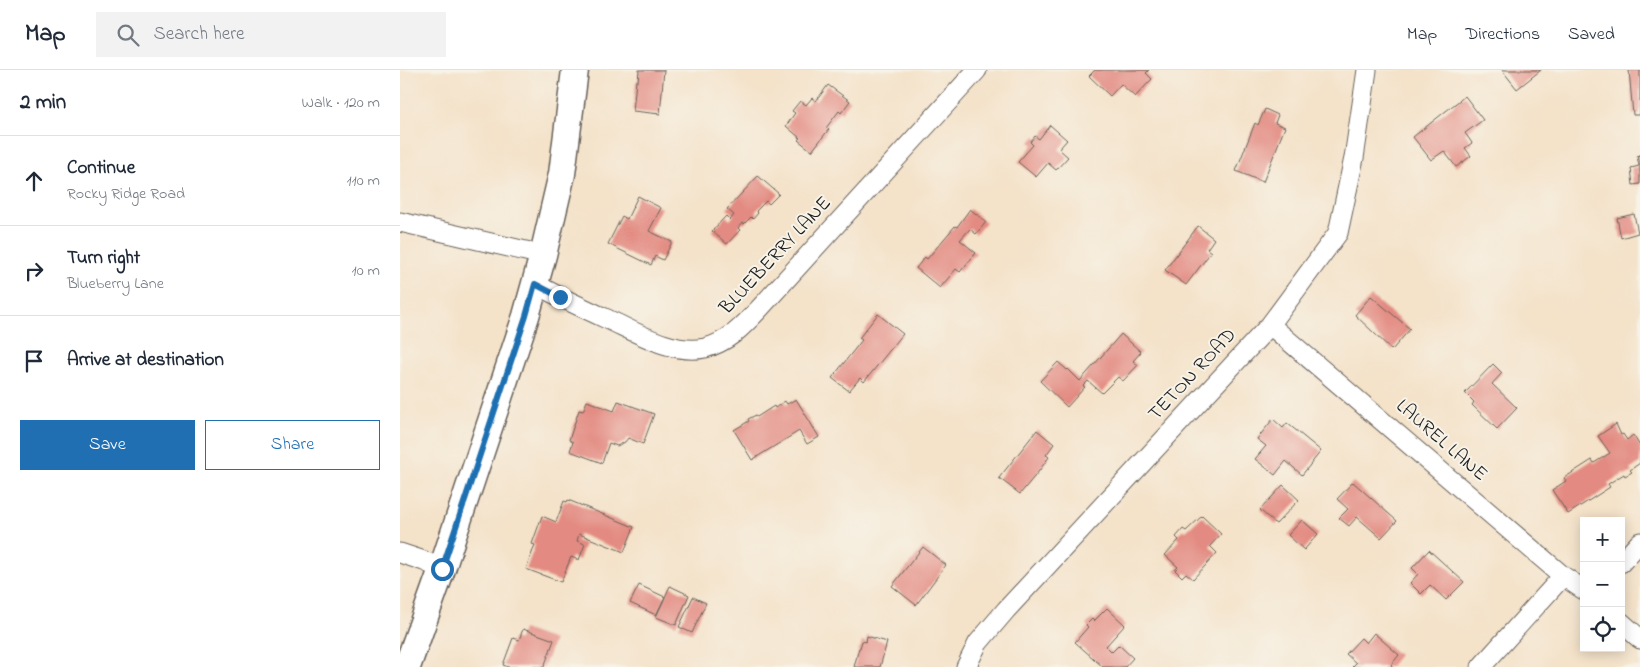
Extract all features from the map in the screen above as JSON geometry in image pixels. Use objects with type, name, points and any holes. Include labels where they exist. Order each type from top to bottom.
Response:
[{"type":"main road","points":[[407,667],[442,569],[526,316],[562,174],[575,70]]},
{"type":"street","name":"BLUEBERRY LANE","points":[[535,284],[664,344],[693,350],[717,344],[732,336],[760,308],[977,70]]},
{"type":"street","name":"TETON ROAD","points":[[966,667],[978,643],[1006,610],[1270,325],[1338,233],[1354,158],[1367,70]]},
{"type":"street","points":[[400,222],[543,255]]},
{"type":"street","name":"LAUREL LANE","points":[[1270,325],[1563,576],[1580,587]]},
{"type":"street","points":[[1622,562],[1640,542]]},
{"type":"street","points":[[400,553],[424,560],[442,569]]},
{"type":"street","points":[[1481,667],[1563,576]]},
{"type":"street","points":[[1625,626],[1640,639]]},
{"type":"building","points":[[639,70],[664,70],[660,114],[633,111]]},
{"type":"building","points":[[1095,70],[1149,70],[1146,73],[1152,79],[1135,97],[1121,84],[1110,96],[1089,76]]},
{"type":"building","points":[[1502,70],[1541,70],[1517,89]]},
{"type":"building","points":[[1629,70],[1640,70],[1640,115],[1633,115]]},
{"type":"building","points":[[828,85],[850,101],[841,113],[839,111],[826,128],[829,129],[812,151],[798,140],[800,138],[786,126],[795,113],[792,111],[800,101],[806,105],[812,98],[816,101]]},
{"type":"building","points":[[1465,96],[1483,120],[1465,133],[1472,143],[1465,148],[1471,156],[1456,167],[1444,151],[1431,160],[1413,137]]},
{"type":"building","points":[[1265,109],[1278,115],[1275,123],[1285,127],[1263,182],[1236,171],[1255,123],[1258,125]]},
{"type":"building","points":[[1050,125],[1067,140],[1059,149],[1068,157],[1056,170],[1048,163],[1036,177],[1018,162],[1033,145],[1030,142],[1035,136],[1039,139]]},
{"type":"building","points":[[1640,155],[1640,184],[1633,185],[1631,168],[1639,166],[1637,156]]},
{"type":"building","points":[[758,176],[779,194],[769,204],[766,201],[756,211],[758,213],[753,219],[751,217],[744,224],[742,223],[738,228],[740,230],[727,244],[712,231],[726,216],[730,220],[734,215],[727,209]]},
{"type":"building","points":[[638,196],[661,208],[649,231],[672,242],[663,260],[655,256],[651,265],[608,244],[622,216],[627,219]]},
{"type":"building","points":[[970,209],[986,222],[976,234],[970,229],[960,240],[976,253],[960,272],[956,269],[940,288],[916,268],[925,257],[927,259],[955,226],[957,227]]},
{"type":"building","points":[[1634,214],[1638,233],[1621,238],[1617,218]]},
{"type":"building","points":[[1198,226],[1214,239],[1207,249],[1211,252],[1186,285],[1165,270]]},
{"type":"building","points":[[1371,296],[1410,329],[1392,350],[1355,315]]},
{"type":"building","points":[[878,314],[903,334],[864,382],[860,378],[849,391],[832,378],[862,340],[859,338]]},
{"type":"building","points":[[1121,334],[1141,352],[1133,361],[1138,365],[1123,381],[1118,377],[1102,393],[1088,381],[1067,407],[1040,381],[1058,362],[1080,381]]},
{"type":"building","points":[[1493,364],[1502,373],[1492,384],[1517,408],[1497,429],[1472,405],[1474,402],[1465,393]]},
{"type":"building","points":[[796,399],[819,437],[807,444],[799,431],[752,460],[734,430],[749,421],[748,419],[756,415],[757,417],[774,406],[775,408],[785,401],[787,404]]},
{"type":"building","points":[[587,401],[614,411],[618,401],[654,414],[643,444],[628,438],[617,446],[609,443],[602,463],[570,451],[573,442],[569,440],[579,410],[583,411]]},
{"type":"building","points":[[1273,419],[1283,428],[1287,423],[1321,451],[1302,475],[1286,461],[1275,475],[1255,459],[1266,446],[1257,439]]},
{"type":"building","points":[[1616,424],[1621,435],[1623,434],[1627,440],[1633,435],[1640,446],[1640,463],[1630,470],[1632,472],[1625,476],[1624,474],[1608,484],[1610,487],[1568,514],[1552,490],[1566,481],[1564,478],[1592,460],[1594,463],[1610,453],[1598,436]]},
{"type":"building","points":[[1037,430],[1054,444],[1046,455],[1049,457],[1020,494],[999,478]]},
{"type":"building","points":[[1353,482],[1397,521],[1381,538],[1357,517],[1349,526],[1339,518],[1348,509],[1337,499]]},
{"type":"building","points":[[1283,485],[1299,500],[1276,524],[1260,510]]},
{"type":"building","points":[[568,500],[634,527],[624,552],[579,534],[577,541],[585,544],[579,560],[571,557],[561,582],[526,569],[535,545],[532,544],[542,516],[556,522],[564,501],[567,502]]},
{"type":"building","points":[[1202,516],[1221,534],[1210,546],[1217,553],[1193,579],[1186,573],[1182,577],[1175,570],[1178,567],[1165,555],[1179,540],[1176,537],[1183,529],[1186,531]]},
{"type":"building","points":[[1302,520],[1318,534],[1304,550],[1288,535]]},
{"type":"building","points":[[923,547],[946,565],[916,605],[892,586]]},
{"type":"building","points":[[1429,550],[1464,582],[1446,600],[1430,585],[1421,594],[1410,583],[1418,574],[1412,568]]},
{"type":"building","points":[[639,585],[665,597],[656,615],[630,603]]},
{"type":"building","points":[[670,586],[689,595],[676,625],[656,617]]},
{"type":"building","points":[[693,597],[706,603],[692,633],[679,627]]},
{"type":"building","points":[[1107,608],[1125,625],[1106,646],[1112,652],[1119,645],[1133,658],[1125,667],[1103,667],[1075,642],[1088,627],[1086,625],[1092,619],[1094,621]]},
{"type":"building","points":[[523,629],[554,640],[544,667],[508,667],[503,665],[513,638],[519,640]]},
{"type":"building","points":[[1374,633],[1399,655],[1391,665],[1393,667],[1352,667],[1356,663],[1346,654],[1361,638],[1366,643]]},
{"type":"building","points":[[867,636],[887,642],[880,667],[854,667],[859,648],[862,641],[866,642]]},
{"type":"route","points":[[442,569],[535,284],[560,297]]}]
